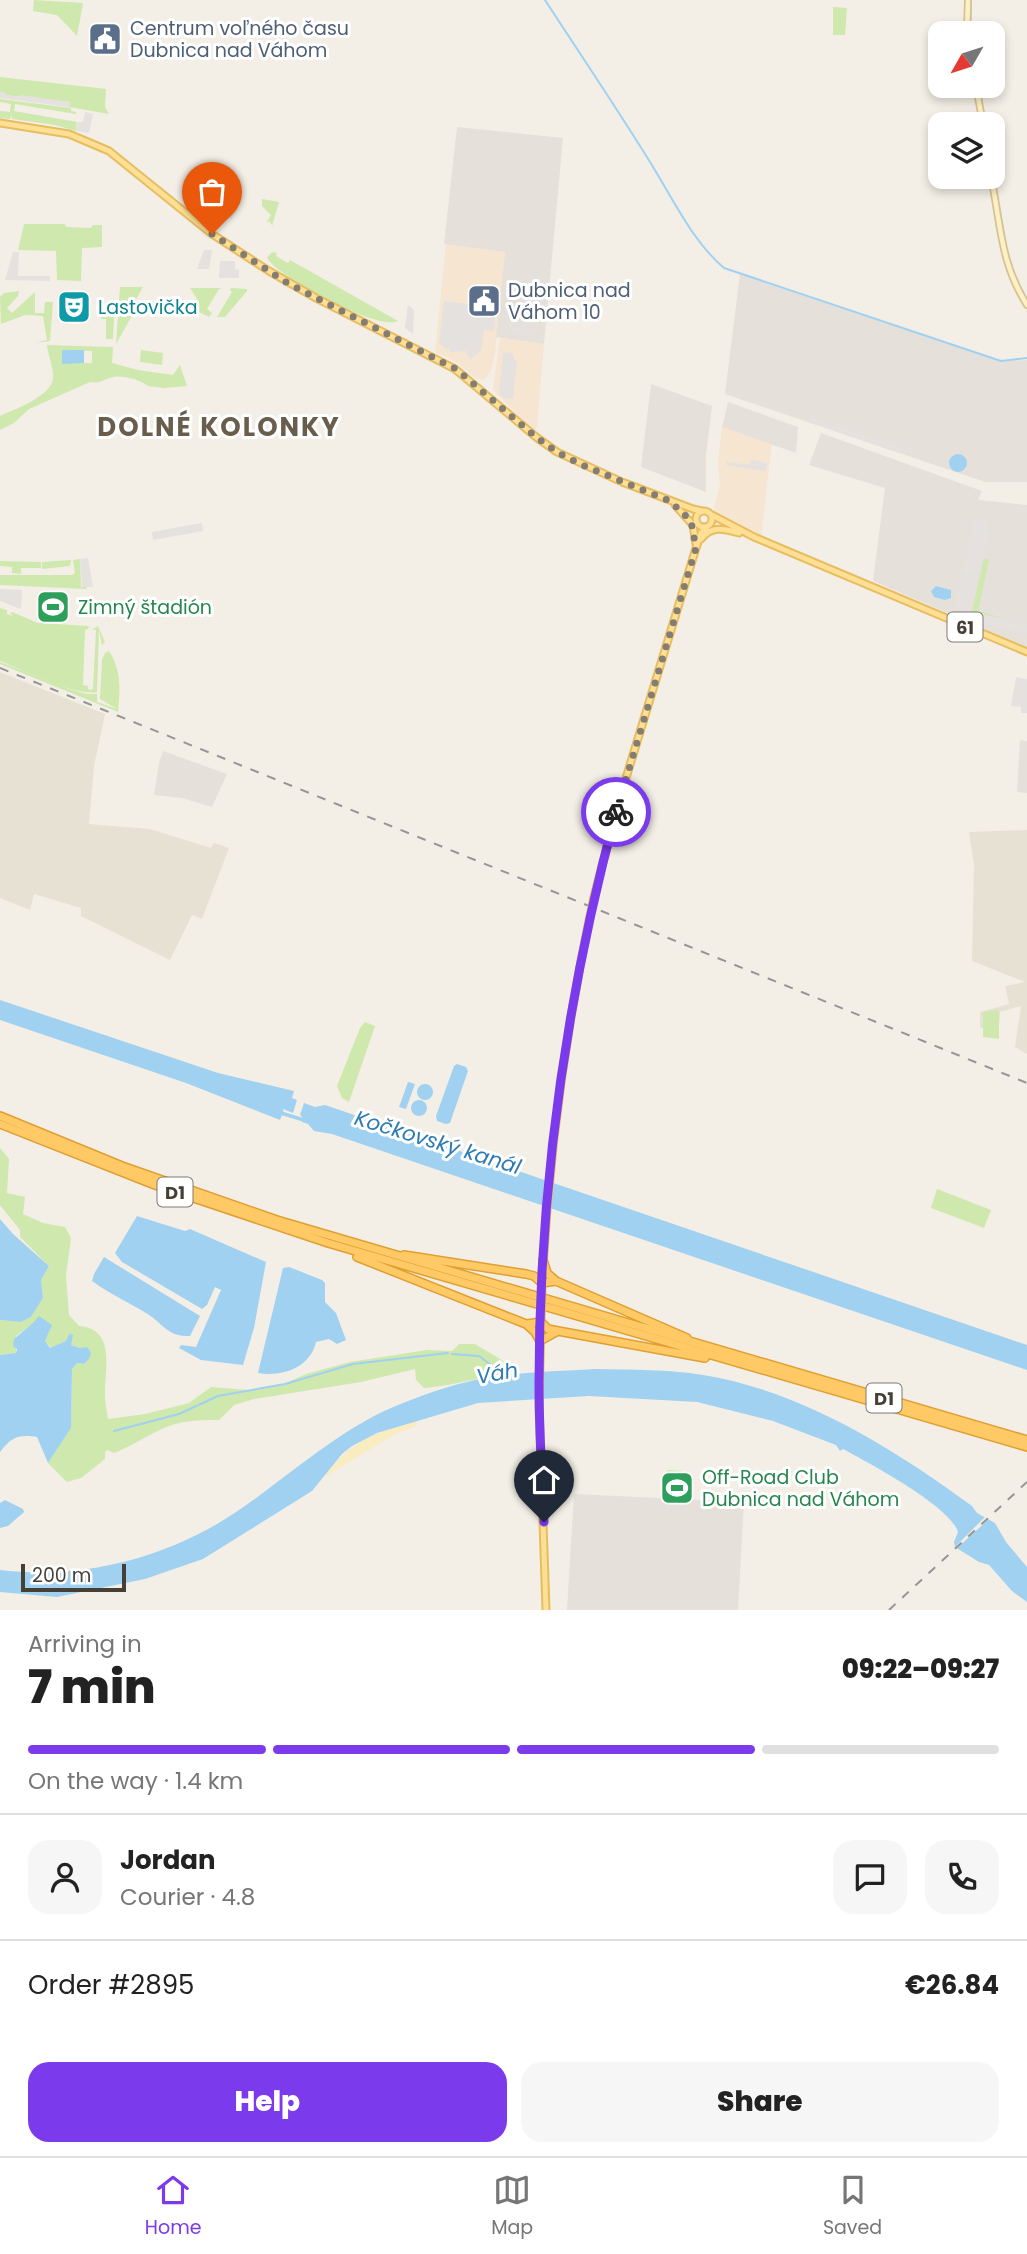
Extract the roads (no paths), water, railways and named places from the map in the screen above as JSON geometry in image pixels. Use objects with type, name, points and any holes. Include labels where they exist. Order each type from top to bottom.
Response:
[{"type":"highway","name":"D1","points":[[0,1116],[239,1208],[369,1249],[1027,1440]]},
{"type":"highway","name":"D1","points":[[0,1124],[155,1185],[327,1243],[1027,1447]]},
{"type":"highway","points":[[327,1243],[336,1249],[526,1324],[535,1332],[540,1343],[558,1331]]},
{"type":"highway","points":[[369,1249],[526,1274],[534,1276],[542,1284],[556,1281]]},
{"type":"highway","points":[[526,1274],[543,1260],[547,1273],[556,1281],[683,1335],[696,1344]]},
{"type":"highway","points":[[526,1324],[541,1321],[548,1329],[740,1363]]},
{"type":"main road","name":"61","points":[[0,123],[69,134],[110,152],[212,234],[269,271],[329,305],[456,369],[536,437],[569,459],[678,504],[708,511],[754,537],[1027,652]]},
{"type":"main road","points":[[670,501],[691,521],[696,548]]},
{"type":"main road","name":"61","points":[[678,504],[691,512],[701,526],[719,524],[734,528]]},
{"type":"main road","points":[[696,548],[698,513],[702,511]]},
{"type":"main road","points":[[547,1610],[539,1421],[542,1284],[552,1156],[568,1031],[594,897],[630,765],[696,548],[701,534],[713,521],[712,515]]},
{"type":"main road","points":[[696,548],[706,533],[715,529],[754,537]]},
{"type":"street","points":[[967,21],[968,0]]},
{"type":"street","points":[[993,189],[1006,261],[1027,305]]},
{"type":"water","points":[[62,350],[84,350],[84,363],[62,364]]},
{"type":"water","points":[[954,454],[962,454],[967,463],[965,470],[954,472],[949,467],[949,459]]},
{"type":"water","points":[[936,586],[951,590],[951,598],[945,600],[934,597],[931,591]]},
{"type":"water","points":[[0,1000],[218,1073],[294,1091],[292,1098],[297,1100],[293,1113],[283,1109],[284,1116],[282,1115],[280,1120],[186,1083],[0,1020]]},
{"type":"water","points":[[457,1064],[466,1067],[468,1071],[450,1123],[446,1124],[437,1121],[436,1116]]},
{"type":"water","points":[[408,1082],[415,1084],[406,1109],[399,1107]]},
{"type":"water","points":[[425,1084],[431,1086],[431,1098],[425,1100],[419,1098],[417,1092],[419,1086]]},
{"type":"water","points":[[419,1100],[425,1102],[425,1114],[419,1116],[413,1114],[411,1108],[413,1102]]},
{"type":"water","points":[[304,1103],[315,1107],[325,1105],[1027,1345],[1027,1370],[332,1134],[314,1131],[302,1122],[300,1115]]},
{"type":"water","points":[[137,1216],[185,1231],[190,1229],[266,1262],[254,1328],[243,1365],[201,1360],[179,1348],[181,1345],[196,1347],[221,1290],[215,1287],[207,1305],[202,1309],[122,1262],[115,1253]]},
{"type":"water","points":[[0,1219],[49,1266],[41,1280],[43,1298],[31,1317],[21,1322],[0,1320]]},
{"type":"water","points":[[104,1257],[200,1316],[190,1336],[171,1332],[146,1313],[92,1281]]},
{"type":"water","points":[[289,1267],[325,1283],[325,1302],[336,1313],[346,1340],[337,1344],[329,1339],[316,1342],[308,1358],[294,1369],[276,1374],[258,1373],[283,1268]]},
{"type":"water","points":[[39,1316],[52,1325],[45,1341],[50,1348],[66,1341],[69,1334],[73,1335],[71,1345],[87,1347],[91,1353],[84,1364],[77,1363],[72,1369],[71,1428],[48,1463],[37,1437],[16,1438],[0,1452],[0,1355],[16,1353],[14,1339]]},
{"type":"water","points":[[596,1369],[676,1372],[740,1383],[811,1408],[845,1425],[911,1463],[972,1506],[977,1513],[995,1523],[1006,1542],[1027,1567],[1027,1602],[1012,1591],[989,1565],[955,1547],[958,1532],[940,1510],[889,1475],[843,1449],[840,1451],[836,1445],[773,1421],[697,1402],[589,1396],[478,1403],[377,1433],[342,1454],[312,1491],[203,1559],[145,1579],[57,1597],[0,1592],[0,1570],[32,1572],[95,1568],[157,1552],[187,1540],[242,1508],[339,1437],[381,1413],[413,1399],[490,1377]]},
{"type":"water","points":[[5,1500],[24,1512],[8,1526],[0,1528],[0,1503]]},
{"type":"waterway","points":[[545,0],[637,141],[692,232],[724,268],[1001,361],[1027,358]]},
{"type":"waterway","points":[[970,21],[971,0]]},
{"type":"waterway","points":[[981,98],[983,112]]},
{"type":"waterway","points":[[996,189],[1006,246]]},
{"type":"waterway","points":[[1018,284],[1027,300]]},
{"type":"waterway","name":"Kočkovský kanál","points":[[281,1113],[307,1121]]},
{"type":"waterway","points":[[114,1431],[179,1414],[218,1396],[285,1384],[353,1364],[448,1353]]},
{"type":"waterway","name":"Váh","points":[[452,1354],[479,1356],[507,1377]]},
{"type":"railway","points":[[0,668],[1027,1083]]},
{"type":"railway","points":[[889,1610],[1027,1482]]},
{"type":"place","name":"Centrum voľného času Dubnica nad Váhom","points":[[105,39]]},
{"type":"place","name":"Dubnica nad Váhom 10","points":[[484,301]]},
{"type":"place","name":"Lastovička","points":[[74,307]]},
{"type":"place","name":"Zimný štadión","points":[[53,607]]},
{"type":"place","name":"Off-Road Club Dubnica nad Váhom","points":[[677,1488]]},
{"type":"district","name":"DOLNÉ KOLONKY","points":[[219,427]]}]
